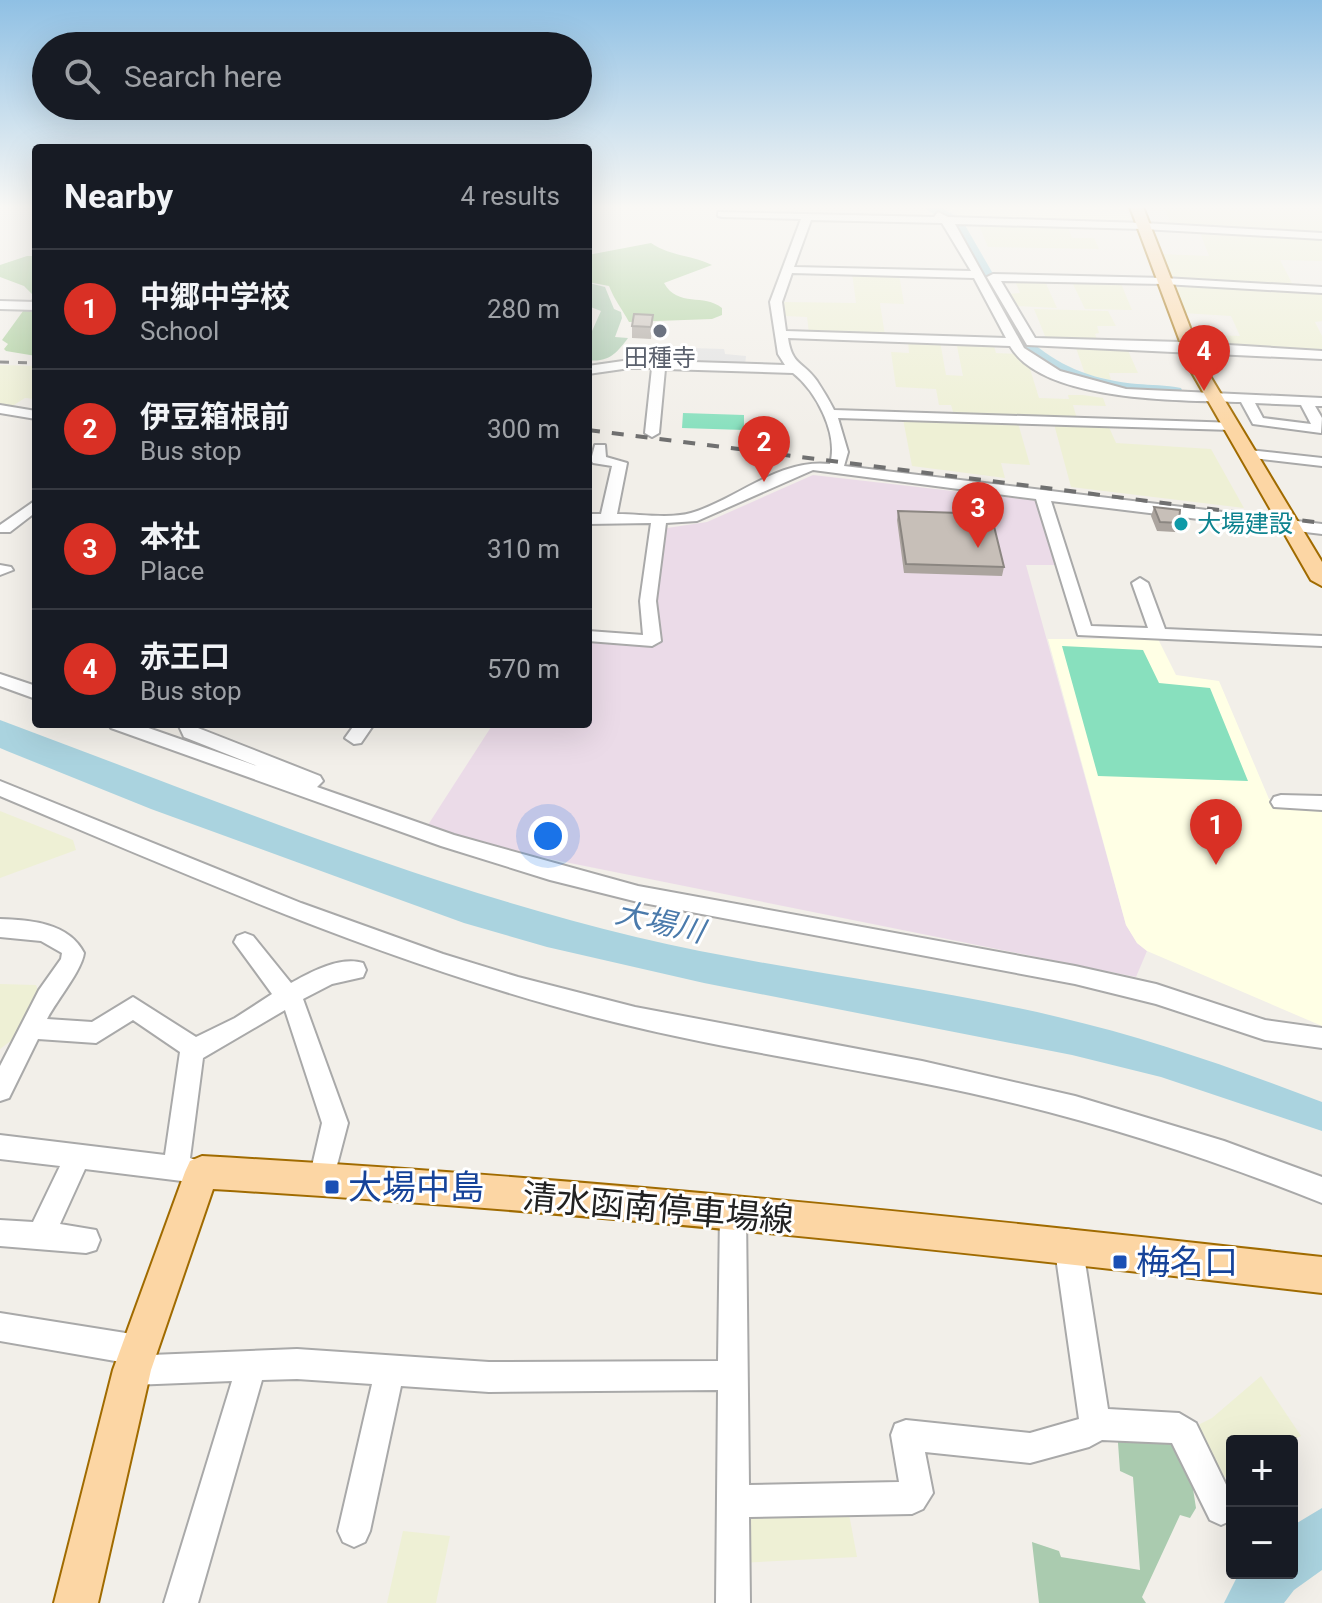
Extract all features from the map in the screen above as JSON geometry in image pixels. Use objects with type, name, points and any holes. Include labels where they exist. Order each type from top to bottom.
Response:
[{"type":"main road","points":[[1164,282],[1211,393],[1322,580]]},
{"type":"main road","points":[[76,1603],[135,1360],[189,1170]]},
{"type":"main road","name":"清水函南停車場線","points":[[189,1170],[1068,1243],[1322,1275]]},
{"type":"street","points":[[784,282],[776,302],[784,354],[810,380],[830,414],[841,452],[836,469]]},
{"type":"street","points":[[983,282],[1016,329],[1042,355],[1069,370],[1130,389],[1322,402]]},
{"type":"street","points":[[995,282],[1016,329]]},
{"type":"street","points":[[1178,282],[1322,290]]},
{"type":"street","points":[[0,305],[32,306]]},
{"type":"street","points":[[781,334],[1016,329],[1190,347],[1322,355]]},
{"type":"street","points":[[592,369],[630,364],[796,369]]},
{"type":"street","points":[[652,433],[659,364]]},
{"type":"street","points":[[1246,399],[1258,421],[1321,429],[1306,401]]},
{"type":"street","points":[[1284,400],[1292,425]]},
{"type":"street","points":[[0,409],[32,414]]},
{"type":"street","points":[[830,414],[1232,426]]},
{"type":"street","points":[[600,448],[598,460],[620,463],[608,519]]},
{"type":"street","points":[[1249,454],[1322,462]]},
{"type":"street","points":[[592,519],[692,518],[787,474],[812,466],[1322,529]]},
{"type":"street","points":[[1042,496],[1084,631],[1322,641]]},
{"type":"street","points":[[2,530],[32,508]]},
{"type":"street","points":[[592,636],[652,641],[648,601],[659,520]]},
{"type":"street","points":[[2,530],[32,525]]},
{"type":"street","points":[[1140,583],[1159,635]]},
{"type":"street","points":[[0,680],[32,692]]},
{"type":"street","points":[[131,728],[328,787]]},
{"type":"street","points":[[189,728],[232,758],[448,841],[550,872],[717,909],[995,958],[1156,994],[1265,1030],[1284,1033],[1303,1030],[1322,1038]]},
{"type":"street","points":[[0,788],[242,888],[472,974],[637,1017],[923,1072],[1040,1098],[1182,1137],[1322,1190]]},
{"type":"street","points":[[1281,802],[1322,803]]},
{"type":"street","points":[[0,928],[42,933],[67,944],[73,953],[73,960],[54,985],[0,1090]]},
{"type":"street","points":[[245,942],[297,1008],[335,1123],[322,1179]]},
{"type":"street","points":[[0,1147],[189,1170],[191,1055],[195,1049],[248,1022],[319,978],[355,970]]},
{"type":"street","points":[[33,1028],[96,1033],[133,1007],[195,1049]]},
{"type":"street","points":[[41,1236],[78,1157]]},
{"type":"street","points":[[733,1214],[733,1603]]},
{"type":"street","points":[[0,1233],[86,1240]]},
{"type":"street","points":[[733,1501],[912,1498],[917,1493],[906,1435],[1030,1448],[1089,1432],[1095,1424],[1068,1243]]},
{"type":"street","points":[[0,1327],[135,1360],[489,1377],[733,1375]]},
{"type":"street","points":[[181,1603],[252,1364]]},
{"type":"street","points":[[354,1531],[390,1370]]},
{"type":"street","points":[[1095,1424],[1179,1428],[1185,1434],[1221,1509]]},
{"type":"shaded area","points":[[853,282],[900,282],[904,304],[880,303],[885,336],[809,333],[807,317],[785,316],[784,302],[856,303]]},
{"type":"shaded area","points":[[1015,282],[1045,282],[1057,308],[1014,306],[1007,294],[1020,293]]},
{"type":"shaded area","points":[[1072,282],[1120,282],[1132,310],[1085,309]]},
{"type":"shaded area","points":[[1203,282],[1291,282],[1294,287]]},
{"type":"shaded area","points":[[1172,283],[1322,292],[1322,321],[1315,322],[1322,336],[1322,352],[1216,346],[1212,335],[1240,336],[1231,316],[1183,313]]},
{"type":"shaded area","points":[[592,284],[605,287],[614,309],[621,312],[615,337],[628,338],[607,358],[592,360],[592,331],[601,311],[592,308]]},
{"type":"shaded area","points":[[1034,309],[1108,311],[1116,326],[1097,326],[1099,333],[1095,334],[1098,342],[1047,341]]},
{"type":"shaded area","points":[[908,340],[940,341],[946,375],[963,376],[956,341],[993,342],[996,353],[1021,354],[1027,359],[1039,398],[1069,399],[1068,395],[1083,395],[1103,398],[1106,406],[1073,405],[1077,419],[954,415],[951,405],[939,405],[936,389],[896,387],[891,352],[909,353]]},
{"type":"shaded area","points":[[1075,345],[1126,346],[1138,373],[1109,373],[1111,380],[1085,374]]},
{"type":"shaded area","points":[[690,348],[724,349],[725,354],[746,356],[745,365],[666,362],[666,353]]},
{"type":"shaded area","points":[[0,365],[32,366],[32,399],[25,398],[9,408],[0,407]]},
{"type":"shaded area","points":[[903,419],[1018,423],[1030,465],[1001,463],[1005,478],[912,466]]},
{"type":"shaded area","points":[[1054,424],[1108,425],[1116,443],[1211,449],[1244,508],[1071,487]]},
{"type":"shaded area","points":[[813,475],[1039,501],[1060,565],[1026,565],[1126,925],[1137,943],[1147,951],[1136,977],[535,856],[426,828],[490,728],[592,728],[592,638],[659,645],[656,604],[667,528],[707,522]]},
{"type":"shaded area","points":[[1048,639],[1158,639],[1176,675],[1219,681],[1269,799],[1322,805],[1322,1026],[1147,951],[1137,943],[1126,925]]},
{"type":"shaded area","points":[[0,811],[73,840],[76,850],[0,878]]},
{"type":"shaded area","points":[[0,984],[36,985],[39,993],[20,1034],[0,1049]]},
{"type":"shaded area","points":[[1261,1376],[1301,1436],[1226,1435],[1226,1476],[1220,1480],[1190,1429],[1212,1418]]},
{"type":"shaded area","points":[[1117,1429],[1176,1433],[1189,1463],[1196,1508],[1190,1518],[1180,1515],[1142,1597],[1146,1603],[1039,1603],[1032,1542],[1059,1551],[1061,1557],[1140,1570],[1133,1477],[1120,1471]]},
{"type":"shaded area","points":[[738,1506],[849,1514],[857,1557],[739,1563]]},
{"type":"shaded area","points":[[403,1531],[450,1536],[436,1603],[387,1603]]},
{"type":"green space","points":[[13,282],[32,282],[32,294],[24,286]]},
{"type":"green space","points":[[592,282],[667,282],[664,283],[676,295],[715,304],[722,308],[722,315],[712,319],[629,322],[609,286]]},
{"type":"green space","points":[[32,299],[32,355],[6,351],[4,349],[8,344],[2,340]]},
{"type":"green space","points":[[683,413],[744,415],[744,430],[682,428]]},
{"type":"green space","points":[[1062,646],[1143,650],[1159,683],[1210,688],[1248,781],[1098,776]]},
{"type":"water","points":[[0,720],[394,866],[554,916],[688,949],[1006,1005],[1158,1044],[1322,1102],[1322,1131],[1161,1077],[1072,1055],[704,983],[547,947],[464,923],[151,809],[0,748]]},
{"type":"water","points":[[1322,1508],[1322,1570],[1294,1590],[1284,1603],[1224,1603],[1236,1579],[1298,1579],[1298,1522]]},
{"type":"building","points":[[634,314],[653,315],[651,327],[632,326]]},
{"type":"building","points":[[1154,507],[1180,510],[1179,523],[1160,522]]},
{"type":"building","points":[[898,511],[991,514],[1004,567],[906,564]]},
{"type":"waterway","points":[[990,282],[1026,346],[1041,359],[1076,377],[1095,382],[1174,392]]},
{"type":"railway","points":[[0,362],[32,363]]},
{"type":"railway","points":[[592,431],[1322,523]]},
{"type":"place","name":"田種寺","points":[[660,331]]},
{"type":"place","name":"赤王口","points":[[1204,391]]},
{"type":"place","name":"伊豆箱根前","points":[[764,482]]},
{"type":"place","name":"大場建設","points":[[1181,524]]},
{"type":"place","name":"本社","points":[[978,548]]},
{"type":"place","name":"中郷中学校","points":[[1216,865]]},
{"type":"place","name":"大場中島","points":[[332,1187]]},
{"type":"place","name":"梅名口","points":[[1120,1262]]},
{"type":"water label","name":"大場川","points":[[660,922]]}]
